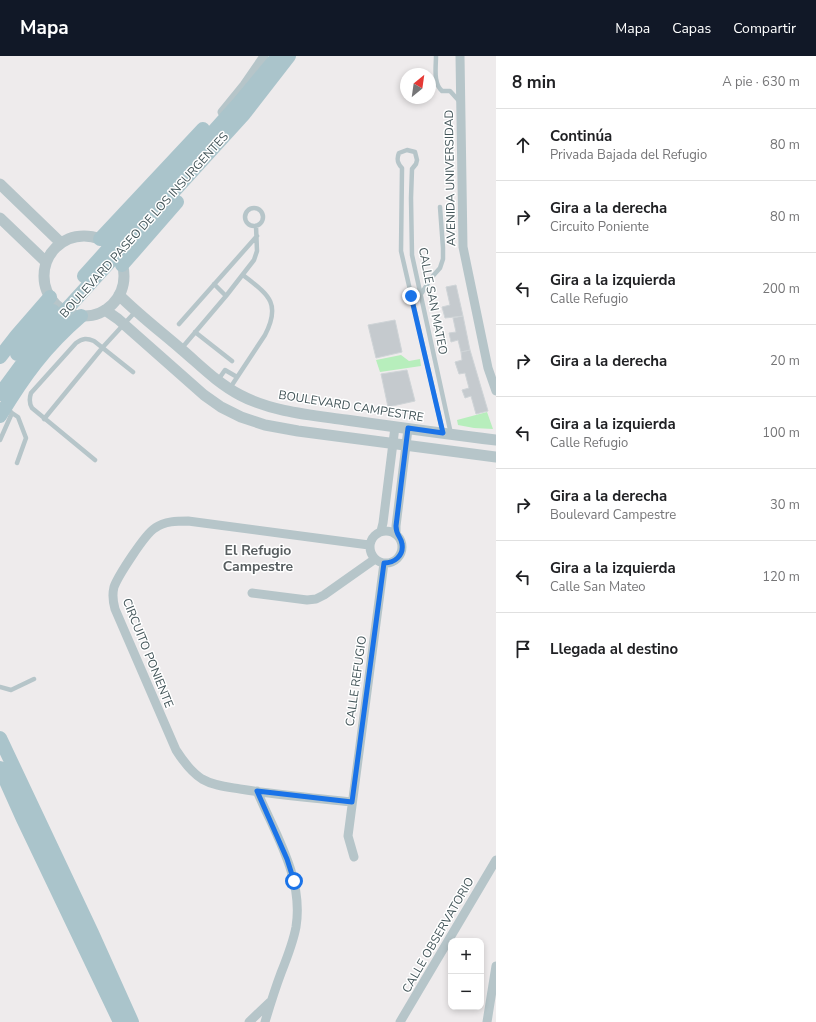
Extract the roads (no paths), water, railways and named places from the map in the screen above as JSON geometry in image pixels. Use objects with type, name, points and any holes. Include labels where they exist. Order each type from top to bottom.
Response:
[{"type":"main road","name":"BOULEVARD PASEO DE LOS INSURGENTES","points":[[242,108],[278,56]]},
{"type":"main road","name":"BOULEVARD PASEO DE LOS INSURGENTES","points":[[0,377],[57,305],[112,251],[289,56]]},
{"type":"main road","points":[[242,108],[240,125],[227,144],[112,251],[205,127],[222,112],[242,108]]},
{"type":"main road","points":[[0,357],[24,326],[57,305]]},
{"type":"main road","name":"BOULEVARD PASEO DE LOS INSURGENTES","points":[[4,408],[31,352],[57,305]]},
{"type":"main road","points":[[4,408],[15,390],[50,344],[80,316]]},
{"type":"main road","points":[[0,738],[92,933],[132,1022]]},
{"type":"main road","points":[[0,768],[120,1022]]},
{"type":"main road","points":[[0,789],[110,1022]]},
{"type":"street","points":[[222,112],[244,85],[264,56]]},
{"type":"street","name":"AVENIDA UNIVERSIDAD","points":[[460,56],[463,247],[488,368],[496,391]]},
{"type":"street","points":[[0,184],[61,243]]},
{"type":"street","points":[[0,218],[46,262]]},
{"type":"street","points":[[80,236],[87,236],[112,251],[124,283],[119,295],[111,306],[93,315],[80,316],[57,305],[44,280],[46,262],[52,251],[61,243],[80,236]]},
{"type":"street","name":"BOULEVARD CAMPESTRE","points":[[119,295],[217,381],[229,389],[252,400],[281,409],[395,427],[496,440]]},
{"type":"street","points":[[105,310],[204,395],[221,407],[241,417],[265,425],[298,431],[496,458]]},
{"type":"street","points":[[381,531],[395,427]]},
{"type":"street","points":[[396,533],[408,428]]},
{"type":"street","name":"CIRCUITO PONIENTE","points":[[352,802],[257,791],[215,784],[203,780],[194,774],[176,750],[112,599],[114,587],[130,561],[154,528],[172,521],[188,521],[369,545]]},
{"type":"street","points":[[389,530],[396,533],[400,538],[402,550],[400,556],[396,560],[390,563],[380,561],[372,555],[369,545],[373,536],[381,531],[389,530]]},
{"type":"street","points":[[252,593],[295,599],[316,599],[380,561]]},
{"type":"street","name":"CALLE REFUGIO","points":[[354,857],[348,836],[380,561]]},
{"type":"street","points":[[257,791],[287,859],[294,881],[296,899],[296,928],[265,1022]]},
{"type":"street","name":"CALLE OBSERVATORIO","points":[[400,1022],[496,860]]},
{"type":"street","points":[[487,1022],[494,991],[496,966]]},
{"type":"street","points":[[249,1022],[271,1001]]},
{"type":"lane","points":[[436,56],[436,82],[438,87],[442,91],[450,91],[460,102]]},
{"type":"lane","name":"CALLE SAN MATEO","points":[[407,150],[412,151],[417,156],[416,164],[412,169],[412,255],[434,357],[447,434],[425,359],[402,251],[402,168],[398,162],[398,156],[402,151],[407,150]]},
{"type":"lane","points":[[402,168],[412,169]]},
{"type":"lane","points":[[411,296],[420,294],[440,268],[443,259],[444,248],[440,207]]},
{"type":"lane","points":[[181,348],[243,275],[256,255],[256,226]]},
{"type":"lane","points":[[179,324],[256,236]]},
{"type":"lane","points":[[229,389],[265,335],[270,326],[273,314],[272,304],[268,297],[243,275]]},
{"type":"lane","points":[[214,284],[226,296]]},
{"type":"lane","points":[[44,419],[103,347],[136,311]]},
{"type":"lane","points":[[195,332],[232,361]]},
{"type":"lane","points":[[95,460],[32,408],[29,404],[31,393],[81,339],[88,338],[94,341],[133,372]]},
{"type":"lane","points":[[425,359],[434,357]]},
{"type":"lane","points":[[217,381],[225,370],[237,377]]},
{"type":"lane","points":[[0,440],[4,408],[18,417],[26,438],[17,463]]},
{"type":"lane","points":[[0,687],[11,690],[34,679]]},
{"type":"district","name":"El Refugio Campestre","points":[[258,558]]}]
